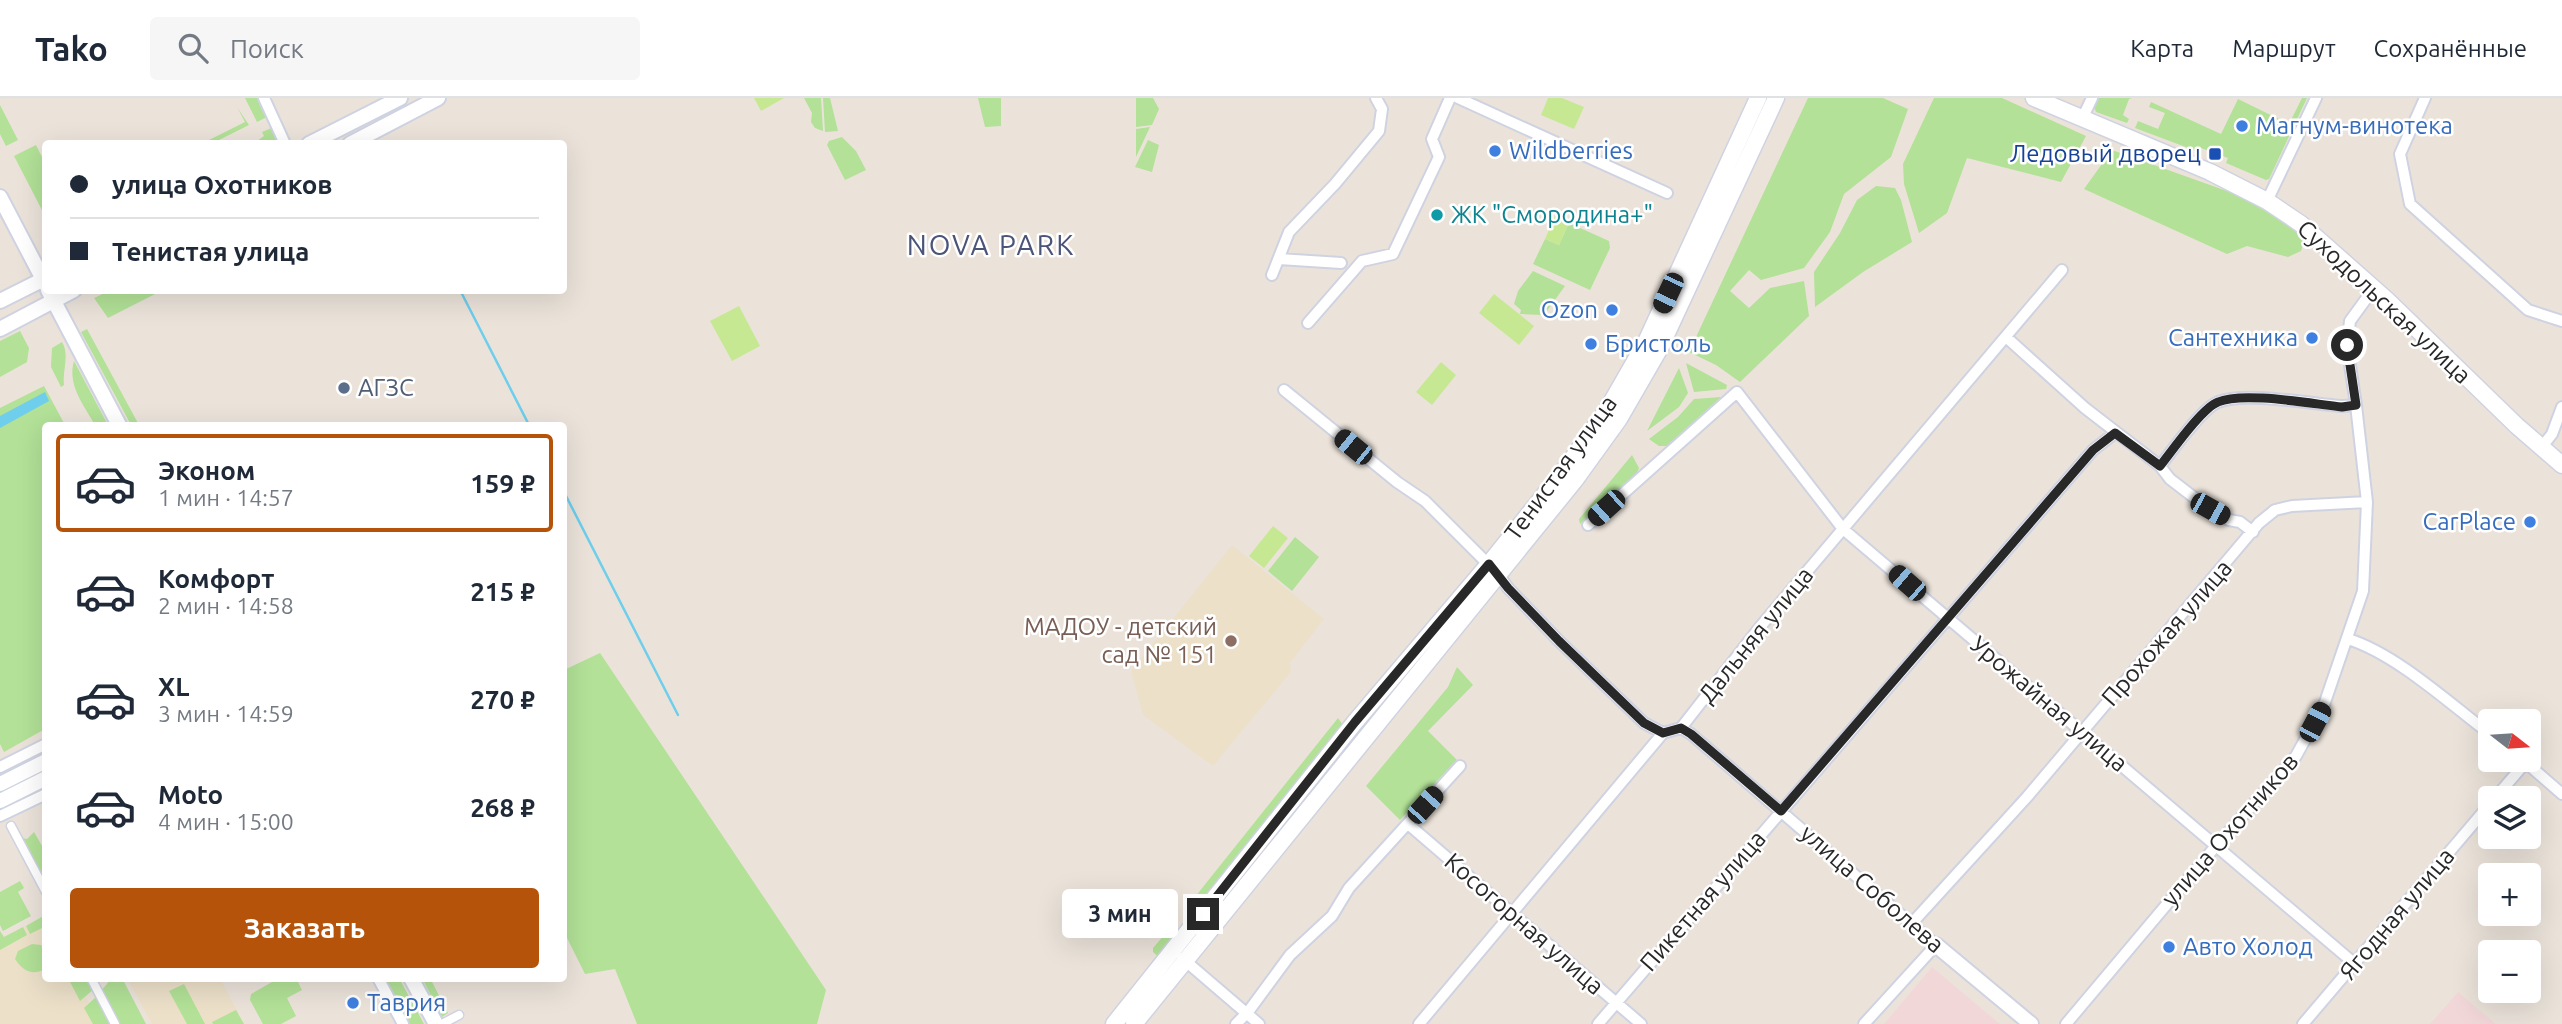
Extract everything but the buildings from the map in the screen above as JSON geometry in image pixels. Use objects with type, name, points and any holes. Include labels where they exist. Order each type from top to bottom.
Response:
[{"type":"main road","name":"Тенистая улица","points":[[1494,569],[1607,410],[1646,342],[1758,98]]},
{"type":"main road","name":"Тенистая улица","points":[[1134,1024],[1179,956],[1355,722],[1575,480],[1619,419],[1660,348],[1776,98]]},
{"type":"main road","name":"Суходольская улица","points":[[2034,98],[2210,172],[2267,201],[2301,224],[2374,288],[2562,466]]},
{"type":"main road","name":"Тенистая улица","points":[[1114,1024],[1179,956]]},
{"type":"street","points":[[264,98],[283,140]]},
{"type":"street","points":[[317,140],[400,98]]},
{"type":"street","points":[[359,140],[438,98]]},
{"type":"street","points":[[1272,275],[1289,232],[1335,184],[1379,131],[1382,109],[1376,98]]},
{"type":"street","points":[[1308,323],[1362,261],[1393,254],[1439,157],[1432,139],[1450,98]]},
{"type":"street","points":[[1458,98],[1667,193]]},
{"type":"street","points":[[2082,119],[2092,98]]},
{"type":"street","points":[[2267,201],[2316,98]]},
{"type":"street","points":[[2425,98],[2400,154],[2410,204],[2528,310],[2562,321]]},
{"type":"street","points":[[0,197],[42,277]]},
{"type":"street","points":[[1279,259],[1341,262]]},
{"type":"street","name":"Дальняя улица","points":[[1663,733],[1681,728],[1760,627],[2062,270]]},
{"type":"street","points":[[0,301],[42,288]]},
{"type":"street","name":"улица Охотников","points":[[2066,1024],[2215,847],[2296,756],[2324,705],[2363,591],[2367,502],[2347,345],[2350,321],[2374,288]]},
{"type":"street","points":[[0,330],[42,292]]},
{"type":"street","points":[[51,294],[117,422]]},
{"type":"street","points":[[2006,337],[2115,433],[2160,466],[2170,479],[2210,509],[2229,520],[2239,522],[2253,532]]},
{"type":"street","points":[[1284,390],[1397,482],[1424,500],[1494,569],[1508,588],[1559,641],[1644,723],[1663,733],[1419,1024]]},
{"type":"street","name":"Урожайная улица","points":[[1588,525],[1737,392],[1843,529],[2355,964]]},
{"type":"street","points":[[2160,466],[2207,409],[2218,402],[2242,397],[2342,407],[2356,405]]},
{"type":"street","points":[[2541,448],[2552,434],[2562,407]]},
{"type":"street","name":"Пикетная улица","points":[[1598,1024],[2093,450],[2115,433]]},
{"type":"street","name":"Прохожая улица","points":[[1913,922],[2027,797],[2259,523],[2276,510],[2291,506],[2367,502]]},
{"type":"street","points":[[2348,639],[2364,644],[2420,680],[2478,725]]},
{"type":"street","name":"улица Соболева","points":[[1681,728],[2031,1024]]},
{"type":"street","points":[[0,767],[42,746]]},
{"type":"street","points":[[0,784],[42,763]]},
{"type":"street","points":[[1236,1024],[1290,955],[1332,916],[1349,888],[1460,766]]},
{"type":"street","points":[[2505,786],[2516,772]]},
{"type":"street","points":[[2537,772],[2562,794]]},
{"type":"street","points":[[0,801],[42,780]]},
{"type":"street","points":[[0,816],[42,796]]},
{"type":"street","name":"Ягодная улица","points":[[2303,1024],[2478,818]]},
{"type":"street","name":"Косогорная улица","points":[[1408,824],[1641,1024]]},
{"type":"street","points":[[11,826],[42,884]]},
{"type":"street","points":[[1864,1024],[1936,945]]},
{"type":"street","points":[[1179,956],[1259,1024]]},
{"type":"street","points":[[93,982],[115,1024]]},
{"type":"street","points":[[381,982],[403,1024]]},
{"type":"street","points":[[413,982],[436,1024]]},
{"type":"street","points":[[442,1024],[459,1015]]},
{"type":"shaded area","name":"МАДОУ - детский сад № 151","points":[[1232,545],[1324,619],[1290,663],[1291,672],[1213,766],[1143,715],[1131,671]]},
{"type":"shaded area","points":[[42,917],[42,982],[78,982],[100,1024],[0,1024],[0,939]]},
{"type":"shaded area","points":[[1932,967],[2000,1024],[1884,1024]]},
{"type":"shaded area","points":[[129,982],[222,982],[244,1024],[152,1024]]},
{"type":"shaded area","points":[[2458,992],[2496,1024],[2430,1024]]},
{"type":"green space","points":[[245,98],[259,98],[269,116],[257,122]]},
{"type":"green space","points":[[754,98],[784,98],[761,111]]},
{"type":"green space","points":[[804,98],[821,98],[823,131],[815,128],[811,122],[812,113]]},
{"type":"green space","points":[[823,98],[830,98],[838,131],[825,132]]},
{"type":"green space","points":[[978,98],[1001,98],[1001,126],[985,127]]},
{"type":"green space","points":[[1136,98],[1153,98],[1159,109],[1152,125],[1136,127]]},
{"type":"green space","points":[[1548,98],[1562,98],[1584,107],[1574,129],[1541,115]]},
{"type":"green space","points":[[1808,98],[1883,98],[1908,109],[1891,157],[1844,194],[1830,232],[1804,268],[1761,280],[1749,270],[1730,291],[1749,308],[1770,288],[1804,281],[1809,316],[1740,382],[1716,365],[1689,352]]},
{"type":"green space","points":[[1934,98],[2002,98],[2086,136],[2061,182],[1967,158],[1947,213],[1919,233],[1904,184],[1903,164]]},
{"type":"green space","points":[[2098,98],[2132,98],[2129,99],[2123,115],[2129,119],[2127,123],[2096,112],[2094,107]]},
{"type":"green space","points":[[2302,98],[2307,98],[2269,179],[2266,180],[2226,163],[2228,158],[2201,148],[2199,152],[2135,128],[2138,121],[2158,129],[2165,113],[2149,107],[2151,102],[2221,134],[2238,99],[2289,124]]},
{"type":"green space","points":[[0,105],[18,140],[6,146],[0,134]]},
{"type":"green space","points":[[237,107],[249,125],[219,140],[209,140],[245,122]]},
{"type":"green space","points":[[274,127],[277,140],[258,140],[264,136],[262,132]]},
{"type":"green space","points":[[1150,127],[1136,157],[1136,129]]},
{"type":"green space","points":[[842,137],[856,151],[866,170],[845,180],[827,145],[829,141]]},
{"type":"green space","points":[[1148,140],[1159,145],[1152,172],[1135,167]]},
{"type":"green space","points":[[36,145],[42,157],[42,210],[14,156]]},
{"type":"green space","points":[[2112,150],[2238,195],[2279,219],[2305,239],[2301,251],[2288,257],[2247,246],[2227,254],[2084,189]]},
{"type":"green space","points":[[1876,186],[1895,188],[1901,200],[1912,242],[1863,272],[1815,307],[1814,272],[1840,233],[1857,200]]},
{"type":"green space","points":[[1555,216],[1569,223],[1559,245],[1545,239]]},
{"type":"green space","points":[[1569,223],[1609,241],[1610,248],[1590,290],[1533,264],[1545,239],[1559,245]]},
{"type":"green space","points":[[1533,271],[1565,286],[1544,315],[1520,314],[1521,310],[1514,304],[1518,291]]},
{"type":"green space","points":[[103,294],[155,294],[108,318],[94,298]]},
{"type":"green space","points":[[1494,294],[1534,326],[1519,345],[1479,313]]},
{"type":"green space","points":[[739,306],[760,346],[732,361],[710,321]]},
{"type":"green space","points":[[87,329],[137,422],[129,422],[81,332]]},
{"type":"green space","points":[[20,331],[29,348],[27,362],[0,377],[0,341]]},
{"type":"green space","points":[[62,342],[66,358],[64,385],[61,387],[51,367],[52,348]]},
{"type":"green space","points":[[74,361],[106,422],[93,422],[75,387],[72,370]]},
{"type":"green space","points":[[1441,362],[1456,375],[1432,405],[1416,392]]},
{"type":"green space","points":[[1686,363],[1727,385],[1726,389],[1694,392]]},
{"type":"green space","points":[[1679,368],[1688,393],[1679,407],[1647,431]]},
{"type":"green space","points":[[44,386],[63,422],[42,422],[42,731],[4,752],[0,744],[0,408]]},
{"type":"green space","points":[[1721,397],[1668,446],[1659,446],[1649,439],[1678,417],[1694,399]]},
{"type":"green space","points":[[1632,455],[1639,468],[1637,473],[1580,524],[1579,519]]},
{"type":"green space","points":[[1273,526],[1288,538],[1264,568],[1249,556]]},
{"type":"green space","points":[[1295,537],[1319,557],[1292,591],[1268,571]]},
{"type":"green space","points":[[600,653],[826,990],[817,1024],[637,1024],[615,969],[585,974],[567,938],[567,669]]},
{"type":"green space","points":[[1457,667],[1473,685],[1428,731],[1457,760],[1400,820],[1366,786],[1448,687]]},
{"type":"green space","points":[[1338,718],[1345,728],[1189,923],[1183,912]]},
{"type":"green space","points":[[34,832],[42,846],[42,882],[21,841],[22,838],[27,839]]},
{"type":"green space","points":[[20,881],[24,888],[18,892],[31,916],[3,931],[0,925],[0,892]]},
{"type":"green space","points":[[42,917],[42,928],[30,934],[26,926]]},
{"type":"green space","points":[[23,927],[27,935],[0,950],[0,931],[4,937]]},
{"type":"green space","points":[[1171,927],[1182,933],[1161,959],[1153,952],[1153,948]]},
{"type":"green space","points":[[32,944],[41,945],[42,970],[32,972],[21,967],[15,959],[18,951]]},
{"type":"green space","points":[[70,982],[90,982],[94,989],[80,1001]]},
{"type":"green space","points":[[109,982],[124,982],[146,1024],[118,1024],[100,992]]},
{"type":"green space","points":[[272,982],[298,982],[302,990],[287,998],[296,1016],[281,1024],[263,1024],[250,1000],[251,994]]},
{"type":"green space","points":[[386,982],[401,982],[424,1024],[409,1024]]},
{"type":"green space","points":[[424,982],[432,982],[448,1013],[442,1017]]},
{"type":"green space","points":[[184,984],[205,1024],[187,1024],[169,991]]},
{"type":"green space","points":[[97,996],[112,1024],[93,1024],[84,1008]]},
{"type":"green space","points":[[236,1010],[244,1024],[213,1024],[212,1022]]},
{"type":"water","points":[[45,392],[49,401],[0,428],[0,416]]},
{"type":"waterway","points":[[462,294],[527,422]]},
{"type":"waterway","points":[[567,498],[678,715]]},
{"type":"place","name":"Магнум-винотека","points":[[2242,126]]},
{"type":"place","name":"Wildberries","points":[[1495,151]]},
{"type":"place","name":"Ледовый дворец","points":[[2215,154]]},
{"type":"place","name":"ЖК \"Смородина+\"","points":[[1437,215]]},
{"type":"place","name":"Ozon","points":[[1612,310]]},
{"type":"place","name":"Сантехника","points":[[2312,338]]},
{"type":"place","name":"Бристоль","points":[[1591,344]]},
{"type":"place","name":"АГЗС","points":[[344,388]]},
{"type":"place","name":"CarPlace","points":[[2530,522]]},
{"type":"place","name":"МАДОУ - детский сад № 151","points":[[1231,641]]},
{"type":"place","name":"Авто Холод","points":[[2169,947]]},
{"type":"place","name":"Таврия","points":[[353,1003]]},
{"type":"district","name":"NOVA PARK","points":[[991,245]]},
{"type":"route","points":[[1203,914],[1355,722],[1489,564],[1559,641],[1644,723],[1663,733],[1681,728],[1691,734],[1781,811],[2093,450],[2115,433],[2160,466],[2207,409],[2218,402],[2242,397],[2342,407],[2356,405],[2347,345]]}]
